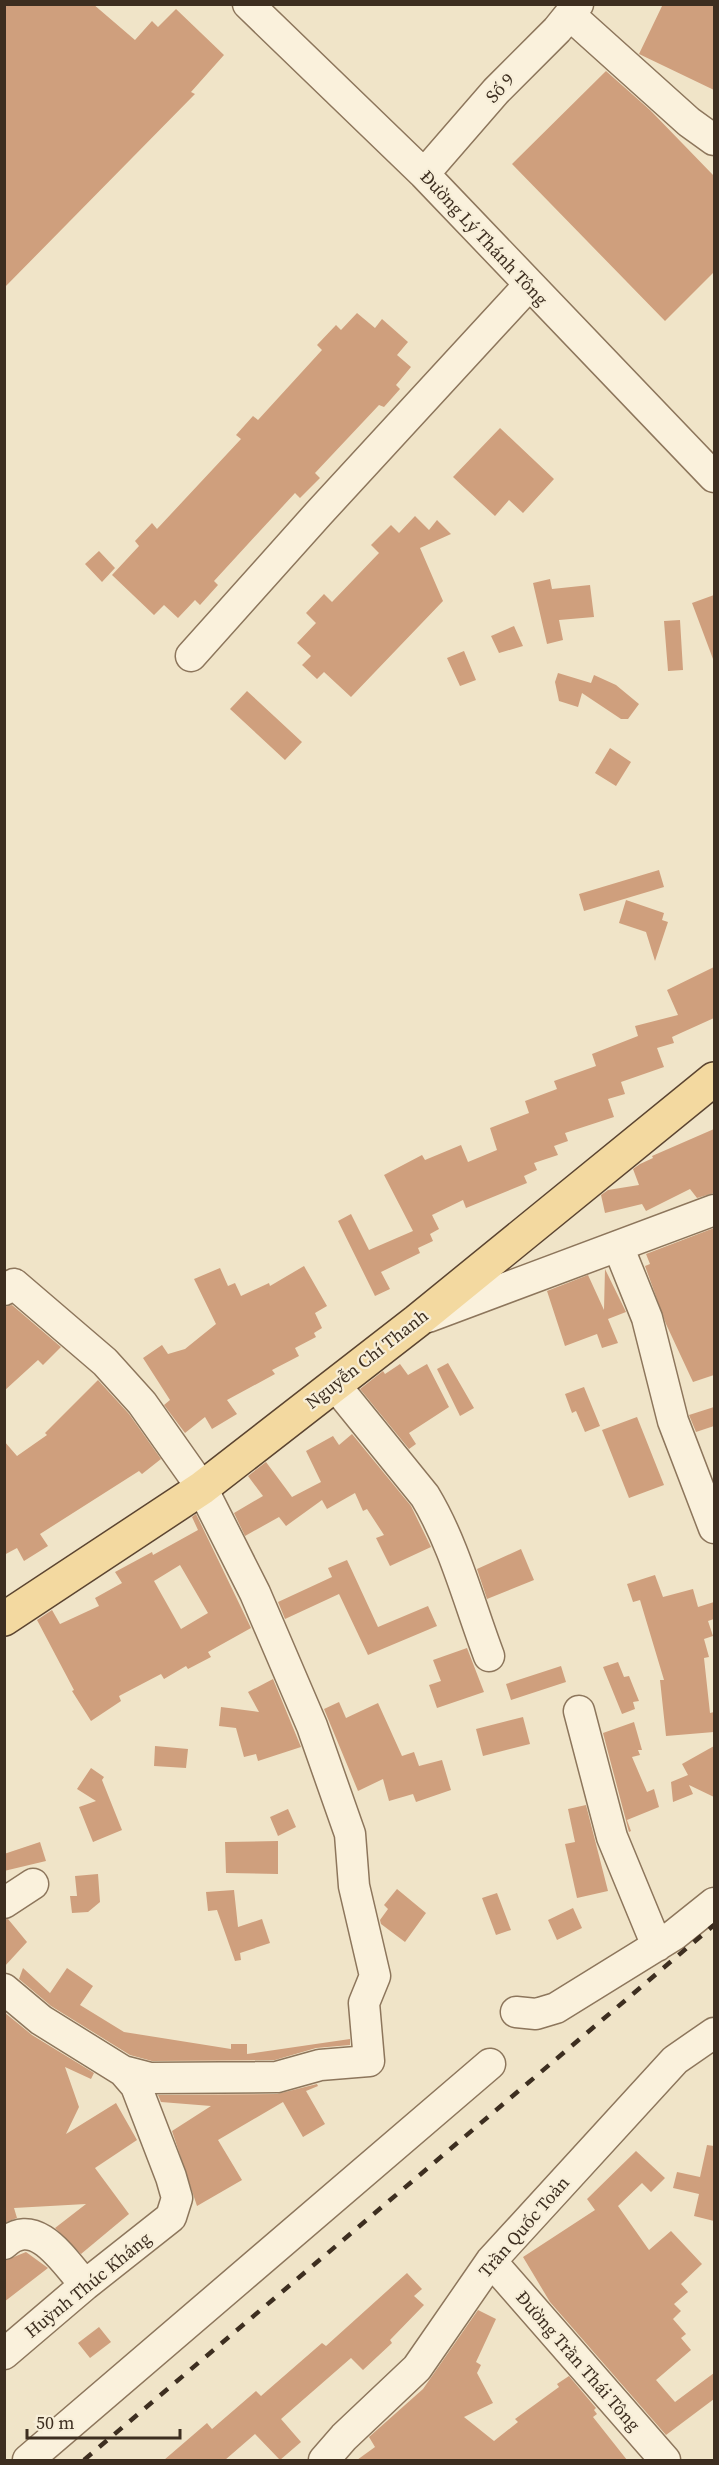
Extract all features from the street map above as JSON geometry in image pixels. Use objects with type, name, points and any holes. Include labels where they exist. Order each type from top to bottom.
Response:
[{"type":"main road","name":"Nguyễn Chí Thanh","points":[[4,1619],[202,1488],[417,1321],[714,1079]]},
{"type":"street","name":"Đường Lý Thánh Tông","points":[[248,4],[424,174],[714,477]]},
{"type":"street","name":"Số 9","points":[[424,174],[496,92],[574,10]]},
{"type":"street","points":[[574,10],[689,122],[714,140]]},
{"type":"street","points":[[191,656],[529,285]]},
{"type":"street","points":[[417,1321],[714,1210]]},
{"type":"street","points":[[618,1246],[647,1318],[673,1421],[714,1523]]},
{"type":"street","points":[[4,1290],[14,1284],[105,1362],[142,1403],[202,1488],[255,1593],[312,1726],[350,1834],[354,1886],[375,1976],[364,2003],[369,2061],[320,2065],[277,2077],[150,2078],[123,2071],[41,2020],[4,1989]]},
{"type":"street","points":[[335,1384],[425,1496],[435,1512],[446,1534],[489,1656]]},
{"type":"street","points":[[579,1711],[612,1837],[657,1946]]},
{"type":"street","points":[[4,1903],[33,1884]]},
{"type":"street","points":[[516,2012],[536,2014],[556,2008],[657,1946],[714,1903]]},
{"type":"street","name":"Trần Quốc Toản","points":[[324,2460],[344,2437],[417,2368],[491,2261],[675,2060],[714,2033]]},
{"type":"street","points":[[28,2460],[490,2064]]},
{"type":"street","name":"Huỳnh Thúc Kháng","points":[[4,2354],[85,2285],[171,2217],[177,2198],[171,2177],[136,2086],[123,2071]]},
{"type":"street","points":[[4,2244],[21,2234],[41,2237],[85,2285]]},
{"type":"street","name":"Đường Trần Thái Tông","points":[[491,2261],[665,2460]]},
{"type":"building","points":[[4,4],[93,4],[135,40],[152,21],[158,27],[176,9],[224,55],[191,92],[195,94],[4,288]]},
{"type":"building","points":[[663,4],[714,4],[714,90],[639,54]]},
{"type":"building","points":[[606,71],[650,110],[714,176],[714,272],[665,321],[512,164]]},
{"type":"building","points":[[357,313],[375,328],[382,319],[408,342],[397,355],[411,367],[396,385],[400,389],[384,407],[379,405],[315,473],[320,478],[300,498],[295,493],[214,581],[218,585],[200,605],[195,600],[178,618],[164,605],[154,615],[112,575],[139,546],[135,541],[152,523],[157,529],[241,439],[236,435],[253,416],[258,420],[322,350],[317,345],[336,325],[341,330]]},
{"type":"building","points":[[500,428],[554,479],[523,513],[509,500],[495,516],[453,477]]},
{"type":"building","points":[[415,516],[429,530],[437,520],[451,534],[420,548],[443,601],[351,697],[324,672],[317,679],[302,665],[311,656],[297,643],[316,623],[306,613],[324,594],[332,602],[379,553],[371,545],[391,525],[399,533]]},
{"type":"building","points":[[99,551],[115,568],[102,582],[85,564]]},
{"type":"building","points":[[550,579],[552,589],[590,585],[594,617],[559,620],[563,640],[547,644],[533,583]]},
{"type":"building","points":[[714,595],[714,659],[713,659],[692,603]]},
{"type":"building","points":[[680,620],[683,670],[668,671],[664,621]]},
{"type":"building","points":[[514,626],[523,646],[499,653],[491,636]]},
{"type":"building","points":[[464,651],[476,680],[460,686],[447,658]]},
{"type":"building","points":[[558,673],[591,683],[594,675],[616,685],[639,704],[628,719],[621,719],[582,693],[578,707],[559,701],[555,682]]},
{"type":"building","points":[[247,691],[302,742],[285,760],[230,709]]},
{"type":"building","points":[[610,748],[631,762],[616,786],[595,773]]},
{"type":"building","points":[[659,870],[664,887],[584,911],[579,894]]},
{"type":"building","points":[[626,900],[664,913],[662,920],[668,922],[655,961],[646,932],[619,923]]},
{"type":"building","points":[[714,967],[714,1018],[672,1037],[674,1043],[657,1048],[664,1067],[621,1082],[625,1094],[608,1099],[614,1117],[565,1133],[568,1141],[554,1146],[558,1155],[534,1163],[537,1170],[524,1176],[527,1183],[466,1208],[463,1200],[432,1215],[439,1229],[430,1234],[433,1241],[418,1248],[420,1253],[381,1272],[390,1289],[375,1296],[338,1221],[351,1214],[369,1250],[413,1231],[384,1175],[422,1155],[425,1160],[461,1145],[468,1162],[497,1150],[490,1128],[529,1113],[525,1101],[557,1089],[554,1081],[596,1066],[592,1054],[638,1036],[635,1026],[678,1015],[667,990]]},
{"type":"building","points":[[714,1129],[714,1193],[697,1198],[690,1189],[646,1211],[642,1204],[605,1213],[601,1195],[608,1190],[639,1185],[633,1169],[653,1158],[652,1156]]},
{"type":"building","points":[[714,1228],[714,1375],[693,1382],[666,1324],[645,1266],[650,1264],[646,1254]]},
{"type":"building","points":[[304,1266],[327,1306],[315,1313],[322,1328],[314,1333],[316,1337],[295,1348],[299,1356],[272,1370],[275,1374],[227,1400],[237,1414],[212,1429],[205,1417],[185,1433],[164,1405],[170,1400],[143,1358],[162,1345],[168,1354],[185,1349],[216,1324],[194,1279],[220,1268],[228,1286],[235,1283],[241,1296],[269,1283],[270,1286]]},
{"type":"building","points":[[605,1269],[626,1312],[608,1319],[618,1343],[602,1348],[597,1334],[565,1346],[547,1291],[588,1275],[604,1310]]},
{"type":"building","points":[[12,1305],[61,1347],[43,1365],[38,1360],[4,1391],[4,1307]]},
{"type":"building","points":[[448,1363],[474,1408],[460,1416],[437,1369]]},
{"type":"building","points":[[400,1364],[408,1375],[427,1364],[449,1407],[409,1433],[416,1444],[409,1449],[360,1389],[383,1371],[385,1374]]},
{"type":"building","points":[[98,1380],[129,1414],[161,1459],[142,1474],[139,1471],[40,1534],[48,1546],[24,1561],[17,1548],[4,1555],[4,1441],[17,1456],[47,1435],[45,1433]]},
{"type":"building","points":[[584,1387],[600,1426],[585,1432],[576,1411],[572,1413],[565,1394]]},
{"type":"building","points":[[714,1407],[714,1426],[696,1432],[689,1415]]},
{"type":"building","points":[[637,1417],[664,1485],[629,1498],[602,1430]]},
{"type":"building","points":[[352,1434],[411,1506],[431,1547],[390,1566],[376,1538],[384,1535],[367,1509],[363,1511],[355,1493],[327,1509],[322,1500],[286,1526],[279,1517],[245,1536],[234,1513],[263,1496],[248,1476],[266,1462],[292,1497],[321,1482],[306,1451],[333,1436],[339,1445]]},
{"type":"building","points":[[196,1514],[251,1628],[208,1652],[211,1657],[188,1669],[186,1666],[164,1679],[161,1674],[119,1696],[121,1701],[91,1721],[72,1691],[74,1690],[37,1620],[52,1610],[60,1624],[99,1606],[95,1598],[122,1583],[115,1572],[152,1552],[153,1555],[198,1530],[192,1517]],"holes":[[[180,1565],[208,1613],[181,1629],[154,1581]]]},
{"type":"building","points":[[521,1549],[534,1580],[487,1599],[477,1569]]},
{"type":"building","points":[[347,1560],[378,1627],[428,1606],[437,1626],[368,1655],[339,1594],[285,1619],[278,1602],[332,1577],[328,1568]]},
{"type":"building","points":[[655,1575],[663,1597],[693,1589],[698,1607],[714,1602],[714,1619],[708,1621],[713,1636],[704,1639],[709,1657],[704,1658],[710,1713],[714,1712],[714,1732],[666,1736],[660,1680],[664,1680],[640,1600],[633,1602],[627,1584]]},
{"type":"building","points":[[467,1648],[484,1692],[437,1708],[429,1685],[441,1681],[433,1660]]},
{"type":"building","points":[[618,1662],[624,1677],[629,1676],[639,1701],[633,1702],[635,1709],[622,1714],[603,1667]]},
{"type":"building","points":[[561,1666],[566,1682],[511,1700],[506,1684]]},
{"type":"building","points":[[273,1679],[301,1747],[258,1761],[256,1754],[244,1757],[236,1728],[219,1726],[221,1707],[259,1712],[248,1692]]},
{"type":"building","points":[[339,1702],[346,1718],[378,1703],[402,1756],[414,1752],[419,1766],[442,1760],[451,1790],[416,1802],[413,1794],[389,1801],[383,1779],[358,1791],[324,1709]]},
{"type":"building","points":[[523,1717],[530,1744],[483,1756],[476,1729]]},
{"type":"building","points":[[634,1722],[642,1750],[638,1750],[640,1755],[632,1757],[647,1792],[654,1789],[659,1807],[627,1820],[631,1831],[629,1832],[603,1733]]},
{"type":"building","points":[[155,1746],[188,1749],[186,1768],[154,1766]]},
{"type":"building","points":[[714,1746],[714,1797],[689,1785],[693,1794],[673,1802],[671,1782],[688,1775],[682,1764]]},
{"type":"building","points":[[91,1768],[104,1777],[102,1780],[122,1830],[93,1842],[79,1807],[96,1801],[77,1789]]},
{"type":"building","points":[[586,1805],[608,1891],[577,1898],[565,1844],[575,1842],[568,1809]]},
{"type":"building","points":[[288,1809],[296,1827],[278,1836],[270,1817]]},
{"type":"building","points":[[278,1841],[278,1874],[226,1873],[225,1842]]},
{"type":"building","points":[[40,1842],[46,1861],[4,1871],[4,1854]]},
{"type":"building","points":[[98,1874],[100,1902],[88,1912],[72,1913],[70,1896],[77,1896],[75,1876]]},
{"type":"building","points":[[397,1889],[426,1913],[405,1942],[381,1924],[380,1920],[388,1909],[384,1905]]},
{"type":"building","points":[[234,1890],[238,1927],[262,1919],[270,1943],[240,1953],[241,1960],[235,1961],[217,1910],[208,1911],[206,1892]]},
{"type":"building","points":[[497,1893],[511,1930],[496,1935],[482,1898]]},
{"type":"building","points":[[573,1908],[582,1928],[557,1940],[548,1920]]},
{"type":"building","points":[[8,1919],[27,1942],[4,1967],[4,1920]]},
{"type":"building","points":[[23,1968],[50,1993],[67,1968],[93,1986],[80,2005],[124,2032],[231,2049],[231,2044],[247,2044],[247,2054],[350,2039],[350,2045],[316,2048],[275,2060],[152,2061],[130,2055],[51,2006],[19,1979]]},
{"type":"building","points":[[4,2012],[32,2035],[94,2073],[91,2079],[65,2067],[79,2107],[66,2134],[116,2103],[137,2140],[95,2168],[129,2214],[81,2254],[55,2228],[86,2204],[14,2208],[17,2218],[4,2223]]},
{"type":"building","points":[[317,2084],[318,2086],[306,2091],[325,2124],[303,2137],[283,2102],[218,2140],[242,2180],[197,2206],[172,2131],[211,2106],[161,2102],[158,2095],[277,2094]]},
{"type":"building","points":[[707,2145],[714,2146],[714,2221],[694,2216],[699,2194],[673,2188],[677,2172],[700,2177]]},
{"type":"building","points":[[636,2151],[665,2178],[651,2192],[642,2183],[618,2206],[649,2250],[671,2231],[702,2264],[681,2284],[688,2292],[674,2304],[681,2311],[673,2319],[686,2334],[681,2338],[691,2350],[656,2380],[675,2402],[714,2373],[714,2399],[666,2435],[550,2302],[523,2257],[595,2210],[587,2199]]},
{"type":"building","points":[[26,2252],[48,2268],[4,2302],[4,2261]]},
{"type":"building","points":[[407,2273],[422,2289],[414,2296],[424,2305],[390,2340],[392,2343],[363,2370],[351,2358],[281,2419],[301,2442],[280,2460],[255,2434],[225,2460],[164,2460],[207,2423],[212,2429],[256,2391],[261,2396],[322,2343],[326,2346]]},
{"type":"building","points":[[478,2310],[496,2319],[476,2362],[481,2365],[477,2373],[493,2403],[464,2417],[494,2441],[518,2422],[515,2419],[559,2387],[557,2384],[569,2376],[596,2408],[594,2410],[597,2414],[593,2417],[627,2460],[357,2460],[375,2447],[369,2437],[423,2389]]},
{"type":"building","points":[[99,2327],[111,2342],[90,2358],[78,2343]]},
{"type":"railway","points":[[84,2460],[714,1925]]}]
